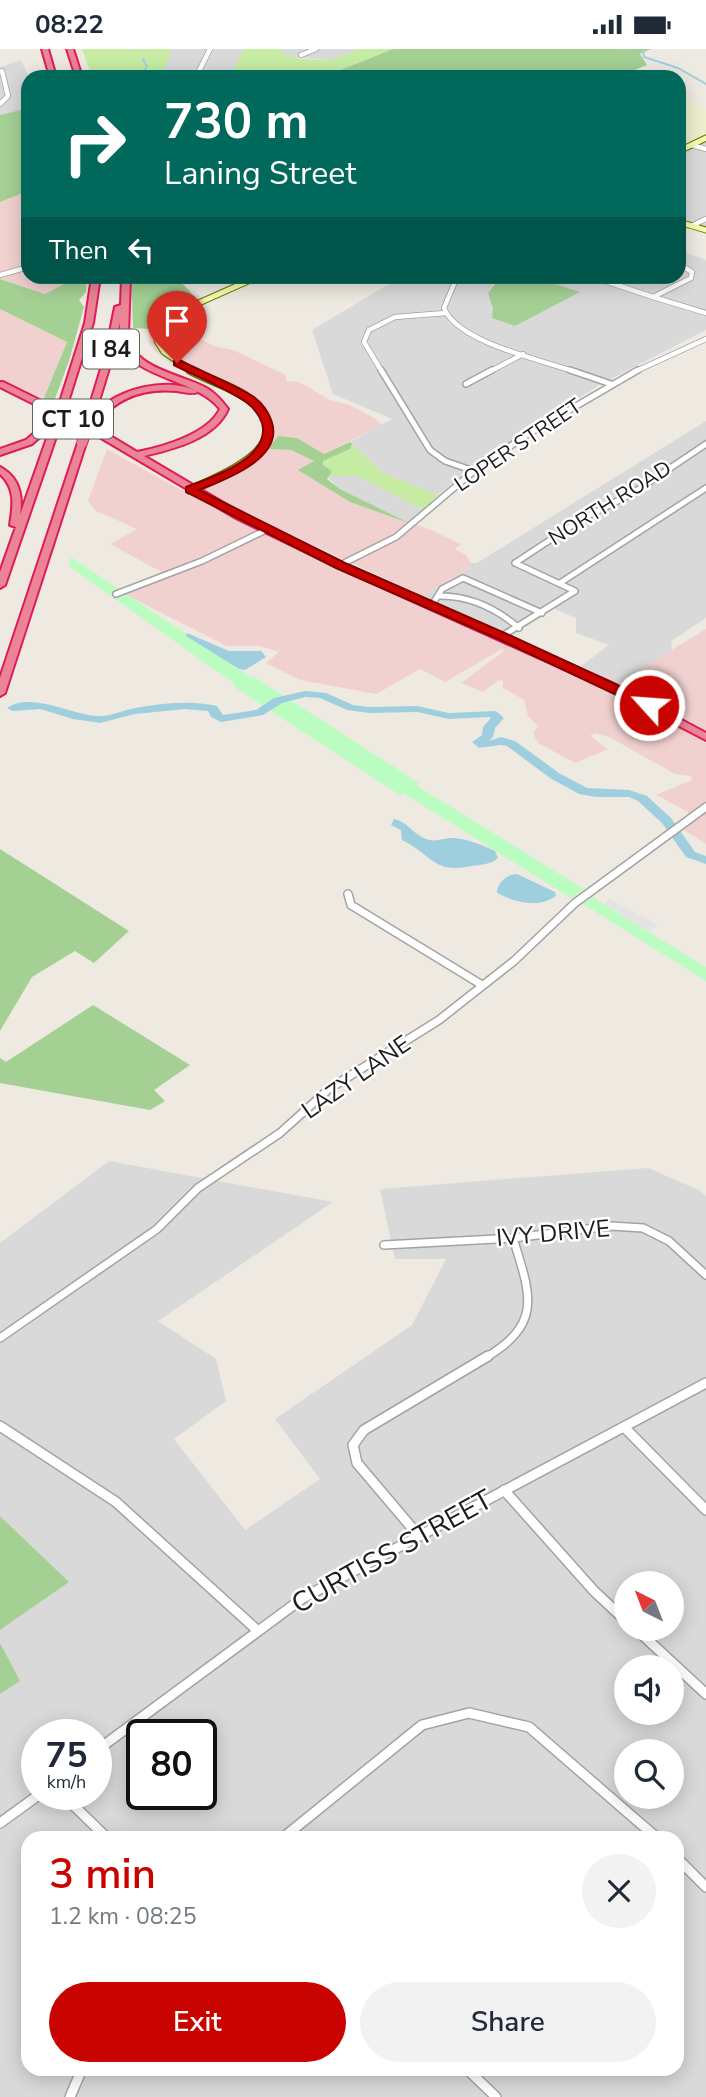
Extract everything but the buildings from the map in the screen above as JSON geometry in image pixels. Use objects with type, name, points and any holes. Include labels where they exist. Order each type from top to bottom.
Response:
[{"type":"highway","points":[[46,49],[51,70]]},
{"type":"highway","points":[[70,49],[77,70]]},
{"type":"highway","name":"I 84","points":[[0,585],[20,514],[52,426],[63,405],[89,323],[95,284]]},
{"type":"highway","name":"I 84","points":[[92,420],[114,337],[123,284]]},
{"type":"highway","points":[[124,284],[125,341],[129,351],[141,361],[212,396],[224,409],[222,417],[209,429],[133,456]]},
{"type":"highway","name":"CT 10","points":[[2,387],[133,456],[152,471],[163,473],[266,530],[649,705],[706,737]]},
{"type":"highway","points":[[0,693],[82,443],[92,420],[111,402],[149,389],[190,391],[207,398],[216,406],[216,417],[209,424],[141,450],[133,456]]},
{"type":"highway","points":[[0,452],[29,442],[52,426]]},
{"type":"highway","points":[[0,470],[16,487],[20,514]]},
{"type":"street","points":[[200,70],[211,49]]},
{"type":"street","points":[[301,55],[316,49]]},
{"type":"street","points":[[0,104],[7,99],[2,85],[2,71]]},
{"type":"street","points":[[686,148],[706,138]]},
{"type":"street","points":[[692,145],[706,149]]},
{"type":"street","points":[[691,226],[706,219]]},
{"type":"street","points":[[686,224],[706,230]]},
{"type":"street","points":[[686,268],[692,272],[691,278],[686,280]]},
{"type":"street","points":[[0,275],[21,269]]},
{"type":"street","points":[[190,490],[249,462],[267,440],[268,424],[261,410],[246,397],[168,357],[158,346],[156,333],[164,321],[174,314],[241,284]]},
{"type":"street","points":[[453,284],[445,300],[446,313],[453,324],[467,334],[611,384]]},
{"type":"street","points":[[614,284],[706,313]]},
{"type":"street","points":[[653,297],[679,284]]},
{"type":"street","points":[[446,313],[409,315],[386,320],[369,330],[364,342],[429,449],[445,461],[474,471]]},
{"type":"street","name":"LOPER STREET","points":[[340,565],[398,535],[474,471],[611,384],[706,339]]},
{"type":"street","points":[[466,384],[523,354]]},
{"type":"street","name":"NORTH ROAD","points":[[560,583],[515,563],[582,519],[633,493],[706,444]]},
{"type":"street","points":[[502,636],[519,628],[575,591],[560,583],[706,488]]},
{"type":"street","points":[[116,594],[201,561],[266,530]]},
{"type":"street","points":[[432,605],[442,589],[463,578],[542,613]]},
{"type":"street","points":[[440,596],[460,598],[507,617],[519,628]]},
{"type":"street","name":"LAZY LANE","points":[[0,1338],[157,1229],[198,1188],[279,1133],[329,1089],[439,1020],[513,961],[575,903],[706,807]]},
{"type":"street","points":[[348,894],[351,905],[482,985]]},
{"type":"street","name":"IVY DRIVE","points":[[384,1245],[513,1238],[611,1226],[643,1228],[669,1241],[706,1275]]},
{"type":"street","points":[[418,1535],[357,1463],[353,1445],[363,1430],[498,1350],[519,1330],[529,1309],[528,1286],[513,1238]]},
{"type":"street","name":"CURTISS STREET","points":[[112,1739],[303,1598],[706,1383]]},
{"type":"street","points":[[0,1426],[116,1502],[258,1631]]},
{"type":"street","points":[[624,1427],[706,1510]]},
{"type":"street","points":[[504,1490],[614,1610]]},
{"type":"street","points":[[649,1641],[706,1693]]},
{"type":"street","points":[[291,1831],[422,1725],[469,1713],[529,1727],[649,1831]]},
{"type":"street","points":[[0,1823],[21,1808]]},
{"type":"street","points":[[78,1810],[100,1831]]},
{"type":"street","points":[[684,1865],[706,1887]]},
{"type":"street","points":[[70,2097],[79,2076]]},
{"type":"street","points":[[474,2076],[496,2097]]},
{"type":"shaded area","points":[[171,49],[244,49],[234,70],[165,69]]},
{"type":"shaded area","points":[[283,49],[361,49],[331,60],[293,57],[281,53]]},
{"type":"shaded area","points":[[21,60],[26,70],[21,70],[21,110],[0,115],[0,67]]},
{"type":"shaded area","points":[[706,140],[706,228],[686,222],[686,150]]},
{"type":"shaded area","points":[[21,194],[21,284],[64,284],[45,294],[0,279],[0,202]]},
{"type":"shaded area","points":[[686,253],[706,260],[706,330],[599,385],[489,455],[438,495],[385,474],[350,442],[392,419],[333,394],[312,330],[391,284],[493,284],[488,293],[493,309],[579,292],[555,284],[686,284]]},
{"type":"shaded area","points":[[0,309],[67,342],[44,398],[0,389]]},
{"type":"shaded area","points":[[159,318],[214,346],[233,350],[286,375],[286,381],[299,382],[330,400],[350,405],[376,419],[382,425],[324,454],[297,438],[278,436],[269,449],[291,450],[315,461],[299,470],[350,502],[429,529],[461,544],[455,549],[466,555],[471,563],[465,570],[423,596],[274,527],[266,533],[589,679],[706,743],[706,844],[682,829],[690,826],[688,812],[656,795],[692,780],[691,776],[675,774],[609,737],[594,733],[590,736],[608,749],[575,763],[538,743],[533,733],[538,726],[528,716],[524,700],[503,688],[503,681],[499,680],[483,692],[461,683],[505,650],[502,649],[445,682],[420,669],[376,694],[300,680],[266,663],[279,652],[260,646],[227,646],[124,594],[167,575],[110,544],[137,529],[96,511],[88,501],[107,449],[181,490],[233,468],[251,456],[260,443],[263,427],[262,416],[249,403],[155,351],[149,343],[149,329]]},
{"type":"shaded area","points":[[706,421],[706,618],[671,641],[672,650],[618,684],[581,666],[609,645],[576,633],[576,618],[554,609],[513,635],[423,596],[465,570],[471,563],[477,563]]},
{"type":"shaded area","points":[[326,476],[357,476],[424,510],[409,523],[340,489]]},
{"type":"shaded area","points":[[706,629],[706,730],[618,684],[678,646]]},
{"type":"shaded area","points":[[609,899],[659,925],[649,931],[605,904]]},
{"type":"shaded area","points":[[109,1161],[333,1202],[158,1321],[216,1359],[226,1401],[174,1439],[245,1530],[320,1479],[275,1419],[412,1325],[446,1259],[395,1259],[380,1189],[648,1168],[699,1190],[706,1196],[706,2097],[0,2097],[0,1694],[19,1681],[0,1643],[0,1630],[68,1582],[0,1516],[0,1243]]},
{"type":"green space","points":[[82,49],[171,49],[164,70],[90,70]]},
{"type":"green space","points":[[244,49],[282,49],[281,53],[300,59],[330,60],[361,49],[393,49],[340,70],[234,70]]},
{"type":"green space","points":[[393,49],[651,49],[640,54],[647,65],[635,70],[340,70]]},
{"type":"green space","points":[[686,101],[706,111],[706,134],[686,144]]},
{"type":"green space","points":[[21,110],[21,194],[0,202],[0,115]]},
{"type":"green space","points":[[0,279],[45,294],[64,284],[87,284],[86,292],[79,300],[84,307],[69,361],[53,404],[44,398],[67,342],[0,309]]},
{"type":"green space","points":[[131,284],[183,284],[196,298],[164,313],[149,329],[133,328]]},
{"type":"green space","points":[[495,284],[555,284],[580,292],[515,326],[492,318],[493,309],[488,293]]},
{"type":"green space","points":[[278,436],[297,438],[324,454],[350,442],[350,449],[323,461],[323,465],[332,471],[327,479],[340,489],[409,523],[350,502],[298,470],[314,461],[291,450],[268,449]]},
{"type":"green space","points":[[352,444],[385,474],[438,495],[424,510],[357,476],[326,476],[331,471],[322,465],[322,461],[350,449]]},
{"type":"green space","points":[[71,557],[250,677],[253,676],[419,783],[417,786],[584,889],[571,898],[403,793],[400,795],[234,687],[236,685],[69,566]]},
{"type":"green space","points":[[0,849],[129,931],[94,963],[75,951],[32,977],[0,1031]]},
{"type":"green space","points":[[592,897],[706,967],[706,981],[583,904]]},
{"type":"green space","points":[[93,1005],[190,1065],[154,1090],[165,1101],[150,1110],[0,1083],[0,1058],[6,1062]]},
{"type":"green space","points":[[0,1516],[69,1582],[0,1630]]},
{"type":"green space","points":[[0,1643],[20,1681],[0,1694]]},
{"type":"water","points":[[187,633],[229,651],[261,651],[266,657],[245,670],[239,669],[186,636]]},
{"type":"water","points":[[394,819],[426,839],[453,838],[469,841],[495,851],[498,858],[486,864],[459,868],[440,865],[402,840],[401,830],[391,825]]},
{"type":"water","points":[[517,874],[555,892],[556,896],[542,902],[526,903],[497,893],[503,880]]},
{"type":"waterway","points":[[643,49],[644,57],[682,70]]},
{"type":"waterway","points":[[143,59],[147,67],[145,70]]},
{"type":"waterway","points":[[686,73],[706,84]]},
{"type":"waterway","points":[[13,708],[41,706],[73,716],[100,720],[135,711],[185,706],[213,708],[215,715],[221,719],[259,713],[278,700],[305,694],[322,695],[351,708],[369,710],[417,709],[449,716],[492,713],[498,718],[489,727],[487,737],[478,742],[483,746],[501,741],[511,743],[554,776],[589,793],[623,793],[642,798],[667,821],[690,854],[706,860]]},
{"type":"route","points":[[177,363],[251,400],[264,414],[269,429],[264,446],[249,462],[190,490],[340,565],[502,636],[649,705]]}]
